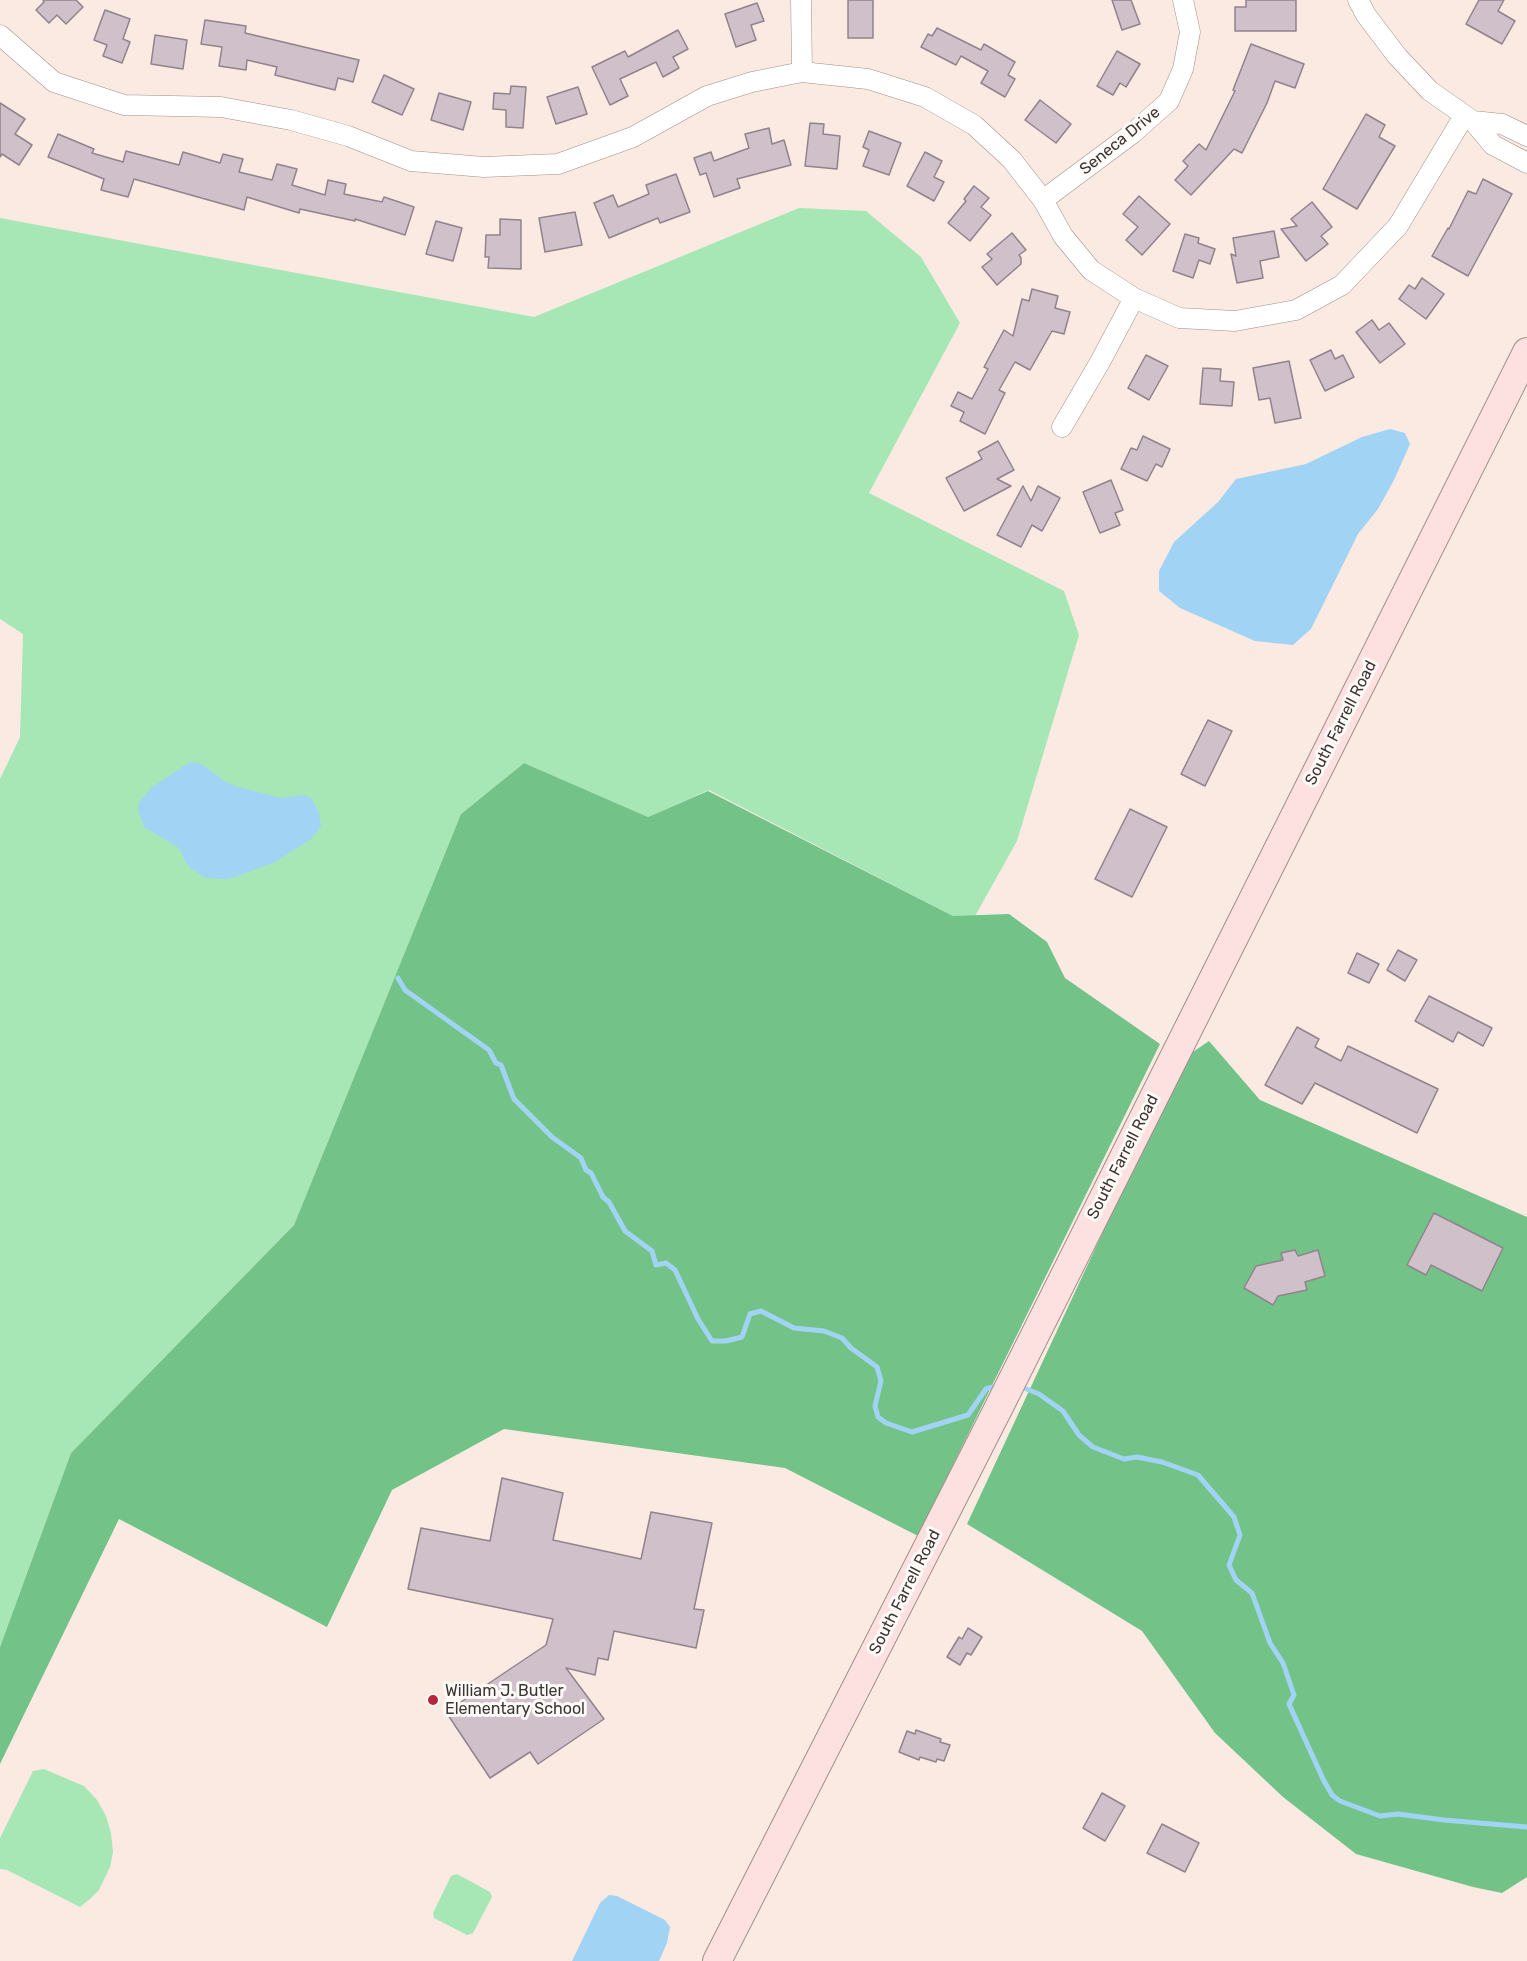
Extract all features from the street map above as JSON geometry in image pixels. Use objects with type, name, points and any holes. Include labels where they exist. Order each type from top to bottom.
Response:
[{"type":"street","points":[[801,0],[802,72]]},
{"type":"street","name":"Seneca Drive","points":[[1043,200],[1133,133],[1169,101],[1183,69],[1190,32],[1183,0]]},
{"type":"street","points":[[1358,0],[1380,35],[1412,74],[1430,91],[1468,118],[1493,146],[1527,163]]},
{"type":"street","points":[[0,35],[54,82],[124,105],[221,107],[291,120],[337,132],[411,161],[484,167],[558,164],[633,137],[707,96],[752,82],[802,72],[868,79],[925,97],[974,125],[1012,160],[1043,200],[1063,236],[1091,270],[1134,298],[1179,318],[1235,321],[1296,310],[1342,285],[1398,226],[1468,118]]},
{"type":"street","points":[[1468,118],[1502,124],[1527,136]]},
{"type":"street","points":[[1062,427],[1134,298]]},
{"type":"street","name":"South Farrell Road","points":[[717,1961],[1003,1398],[1527,352]]},
{"type":"green space","points":[[799,208],[866,211],[921,257],[960,323],[869,493],[1064,591],[1079,635],[1017,841],[975,916],[953,916],[709,790],[648,817],[524,763],[461,814],[294,1225],[71,1453],[0,1647],[0,779],[20,737],[23,634],[0,619],[0,218],[534,317]]},
{"type":"green space","points":[[524,763],[648,817],[708,791],[953,916],[1009,914],[1047,942],[1065,978],[1160,1044],[918,1536],[785,1468],[504,1429],[392,1490],[327,1627],[119,1519],[0,1764],[0,1647],[71,1453],[294,1225],[461,814]]},
{"type":"green space","points":[[1209,1041],[1260,1100],[1527,1217],[1527,1877],[1502,1893],[1356,1854],[1283,1797],[1215,1733],[1142,1631],[967,1524],[1184,1058]]},
{"type":"green space","points":[[44,1769],[84,1786],[97,1800],[106,1816],[111,1833],[113,1852],[110,1867],[99,1890],[80,1907],[7,1870],[0,1869],[0,1838],[33,1771]]},
{"type":"green space","points":[[457,1874],[490,1892],[492,1897],[473,1933],[467,1935],[434,1918],[433,1913],[451,1876]]},
{"type":"water","points":[[1390,429],[1405,433],[1410,444],[1394,480],[1378,509],[1358,534],[1311,629],[1293,645],[1255,641],[1180,608],[1159,591],[1159,571],[1174,542],[1218,502],[1236,479],[1306,464],[1362,437]]},
{"type":"water","points":[[190,762],[202,764],[224,781],[235,786],[281,798],[304,795],[311,798],[319,812],[321,826],[311,839],[275,862],[235,877],[206,878],[190,868],[179,848],[144,827],[138,810],[140,801],[152,787]]},
{"type":"water","points":[[609,1895],[617,1896],[665,1920],[670,1927],[667,1943],[659,1961],[572,1961],[600,1903]]},
{"type":"building","points":[[43,0],[76,0],[83,7],[66,24],[57,15],[49,23],[36,10],[44,2]]},
{"type":"building","points":[[848,0],[873,0],[873,38],[848,38]]},
{"type":"building","points":[[1112,0],[1131,0],[1140,24],[1122,30]]},
{"type":"building","points":[[1246,0],[1296,0],[1296,31],[1235,31],[1235,7],[1246,7]]},
{"type":"building","points":[[1479,0],[1504,0],[1498,11],[1515,21],[1502,44],[1466,24]]},
{"type":"building","points":[[757,3],[764,21],[751,25],[756,40],[736,47],[725,14]]},
{"type":"building","points":[[105,10],[130,19],[123,39],[130,42],[122,63],[103,56],[107,45],[94,40]]},
{"type":"building","points":[[205,20],[246,26],[245,33],[359,60],[353,82],[338,78],[335,90],[275,75],[277,67],[247,60],[246,70],[219,66],[222,47],[201,44]]},
{"type":"building","points":[[937,28],[981,50],[984,44],[1015,62],[1008,75],[1015,79],[1005,97],[981,83],[988,71],[961,56],[956,65],[921,47],[928,34],[932,36]]},
{"type":"building","points":[[678,30],[688,49],[673,57],[679,68],[663,77],[656,62],[620,79],[628,96],[610,105],[592,67],[625,51],[628,57]]},
{"type":"building","points":[[155,35],[187,40],[183,69],[151,64]]},
{"type":"building","points":[[1251,44],[1304,64],[1295,88],[1275,81],[1267,103],[1242,153],[1234,149],[1191,195],[1175,180],[1188,166],[1183,161],[1199,144],[1206,150],[1235,91],[1233,90]]},
{"type":"building","points":[[1117,51],[1140,64],[1126,87],[1120,83],[1113,95],[1097,86]]},
{"type":"building","points":[[384,75],[414,89],[402,115],[372,102]]},
{"type":"building","points":[[511,86],[526,87],[523,128],[506,127],[506,110],[493,109],[494,93],[510,94]]},
{"type":"building","points":[[578,87],[587,114],[556,124],[547,97]]},
{"type":"building","points":[[439,93],[471,102],[463,130],[431,120]]},
{"type":"building","points":[[1040,100],[1071,124],[1056,143],[1025,120]]},
{"type":"building","points":[[0,103],[25,119],[15,134],[32,145],[19,165],[2,154],[0,157]]},
{"type":"building","points":[[1366,114],[1385,125],[1379,137],[1395,146],[1357,209],[1323,189]]},
{"type":"building","points":[[810,123],[824,124],[823,134],[840,136],[837,169],[805,166]]},
{"type":"building","points":[[769,128],[772,144],[784,140],[791,165],[737,179],[740,188],[714,197],[706,173],[700,175],[694,158],[711,152],[714,161],[749,148],[745,134]]},
{"type":"building","points":[[869,131],[901,143],[889,175],[863,166],[869,150],[863,147]]},
{"type":"building","points":[[58,134],[94,149],[92,153],[123,162],[126,151],[179,165],[183,152],[220,163],[223,154],[243,159],[239,172],[272,180],[277,164],[297,169],[292,185],[325,195],[328,180],[346,184],[344,194],[382,202],[384,197],[414,207],[405,235],[355,219],[355,221],[300,209],[299,213],[247,197],[244,210],[134,179],[128,197],[101,190],[104,179],[48,157]]},
{"type":"building","points":[[925,152],[942,161],[934,177],[944,182],[934,201],[907,186]]},
{"type":"building","points":[[676,174],[690,212],[660,223],[658,218],[609,238],[594,203],[613,195],[618,207],[649,194],[646,185]]},
{"type":"building","points":[[1483,179],[1512,194],[1468,276],[1432,256],[1468,191],[1476,194]]},
{"type":"building","points":[[974,186],[989,198],[981,207],[991,215],[970,241],[948,223],[966,201],[964,199]]},
{"type":"building","points":[[1139,196],[1170,224],[1142,255],[1126,240],[1138,227],[1123,214]]},
{"type":"building","points":[[1312,202],[1332,227],[1321,236],[1328,244],[1306,261],[1281,229],[1297,226],[1291,219]]},
{"type":"building","points":[[575,212],[582,245],[545,252],[539,218]]},
{"type":"building","points":[[500,219],[521,220],[521,269],[488,268],[489,257],[485,257],[486,235],[500,235]]},
{"type":"building","points":[[436,221],[462,228],[453,261],[426,254]]},
{"type":"building","points":[[1274,231],[1279,257],[1260,261],[1263,278],[1237,283],[1231,254],[1236,256],[1233,238]]},
{"type":"building","points":[[1012,233],[1026,250],[1019,255],[1021,264],[997,285],[982,267],[992,259],[987,254]]},
{"type":"building","points":[[1185,234],[1199,238],[1198,243],[1215,249],[1210,264],[1199,260],[1193,278],[1173,271]]},
{"type":"building","points":[[1422,278],[1444,294],[1426,319],[1399,299],[1409,285],[1415,289]]},
{"type":"building","points":[[1032,289],[1058,296],[1055,308],[1070,312],[1064,334],[1052,331],[1030,370],[1015,362],[999,390],[1005,393],[985,434],[960,421],[964,412],[951,406],[958,392],[972,399],[988,369],[984,367],[1004,330],[1013,336],[1022,299],[1029,301]]},
{"type":"building","points":[[1372,320],[1379,330],[1389,323],[1405,344],[1380,363],[1356,332]]},
{"type":"building","points":[[1331,350],[1335,359],[1343,355],[1354,377],[1325,391],[1310,360]]},
{"type":"building","points":[[1146,355],[1168,366],[1149,400],[1128,388]]},
{"type":"building","points":[[1289,361],[1301,418],[1275,423],[1270,398],[1259,400],[1253,368]]},
{"type":"building","points":[[1203,368],[1221,369],[1220,381],[1234,382],[1232,406],[1200,404]]},
{"type":"building","points":[[1143,436],[1170,449],[1162,467],[1156,464],[1147,481],[1121,469],[1131,448],[1137,450]]},
{"type":"building","points":[[998,441],[1014,470],[997,479],[1011,486],[964,511],[946,478],[982,459],[978,452]]},
{"type":"building","points":[[1111,480],[1123,510],[1115,513],[1120,525],[1100,533],[1083,492]]},
{"type":"building","points":[[1023,486],[1031,501],[1038,486],[1060,498],[1042,531],[1032,525],[1021,547],[997,535]]},
{"type":"building","points":[[1208,720],[1232,731],[1205,786],[1181,774]]},
{"type":"building","points":[[1130,809],[1167,827],[1132,897],[1095,879]]},
{"type":"building","points":[[1398,950],[1417,960],[1405,981],[1387,970]]},
{"type":"building","points":[[1357,953],[1379,964],[1369,983],[1348,973]]},
{"type":"building","points":[[1429,996],[1492,1028],[1483,1046],[1458,1032],[1453,1042],[1415,1021]]},
{"type":"building","points":[[1297,1027],[1319,1039],[1315,1047],[1341,1061],[1348,1046],[1438,1089],[1417,1133],[1315,1083],[1302,1104],[1265,1085]]},
{"type":"building","points":[[1434,1213],[1503,1248],[1482,1291],[1431,1265],[1426,1275],[1407,1265]]},
{"type":"building","points":[[1295,1250],[1298,1256],[1318,1250],[1325,1276],[1305,1282],[1307,1290],[1278,1296],[1273,1305],[1244,1288],[1256,1266],[1283,1260],[1281,1253]]},
{"type":"building","name":"William J. Butler Elementary School","points":[[502,1478],[563,1493],[553,1540],[641,1559],[651,1512],[712,1523],[694,1609],[704,1610],[696,1648],[614,1631],[608,1660],[598,1658],[595,1675],[566,1668],[604,1719],[538,1764],[530,1752],[490,1778],[446,1712],[546,1645],[553,1619],[408,1589],[421,1528],[490,1541]]},
{"type":"building","points":[[968,1628],[982,1637],[971,1655],[967,1653],[960,1665],[947,1657],[959,1637],[962,1639]]},
{"type":"building","points":[[916,1730],[941,1739],[940,1742],[950,1745],[944,1761],[937,1759],[936,1762],[920,1757],[919,1760],[899,1752],[907,1731],[915,1734]]},
{"type":"building","points":[[1102,1793],[1125,1806],[1105,1841],[1083,1828]]},
{"type":"building","points":[[1162,1824],[1199,1843],[1185,1872],[1147,1853]]},
{"type":"waterway","points":[[398,978],[405,990],[489,1050],[496,1063],[501,1065],[514,1099],[552,1137],[581,1158],[586,1170],[591,1173],[625,1231],[652,1251],[656,1265],[666,1263],[675,1270],[698,1319],[712,1341],[726,1341],[742,1337],[750,1314],[761,1311],[794,1328],[824,1331],[842,1338],[851,1348],[877,1367],[881,1381],[875,1406],[878,1417],[886,1423],[912,1432],[968,1415],[986,1389],[993,1387]]},
{"type":"waterway","points":[[1019,1386],[1039,1394],[1063,1411],[1079,1435],[1093,1447],[1124,1459],[1137,1457],[1162,1462],[1198,1475],[1234,1517],[1240,1535],[1229,1565],[1236,1580],[1252,1593],[1270,1643],[1283,1663],[1294,1695],[1289,1704],[1332,1795],[1340,1801],[1380,1816],[1398,1814],[1527,1827]]},
{"type":"place","name":"William J. Butler Elementary School","points":[[433,1700]]}]
